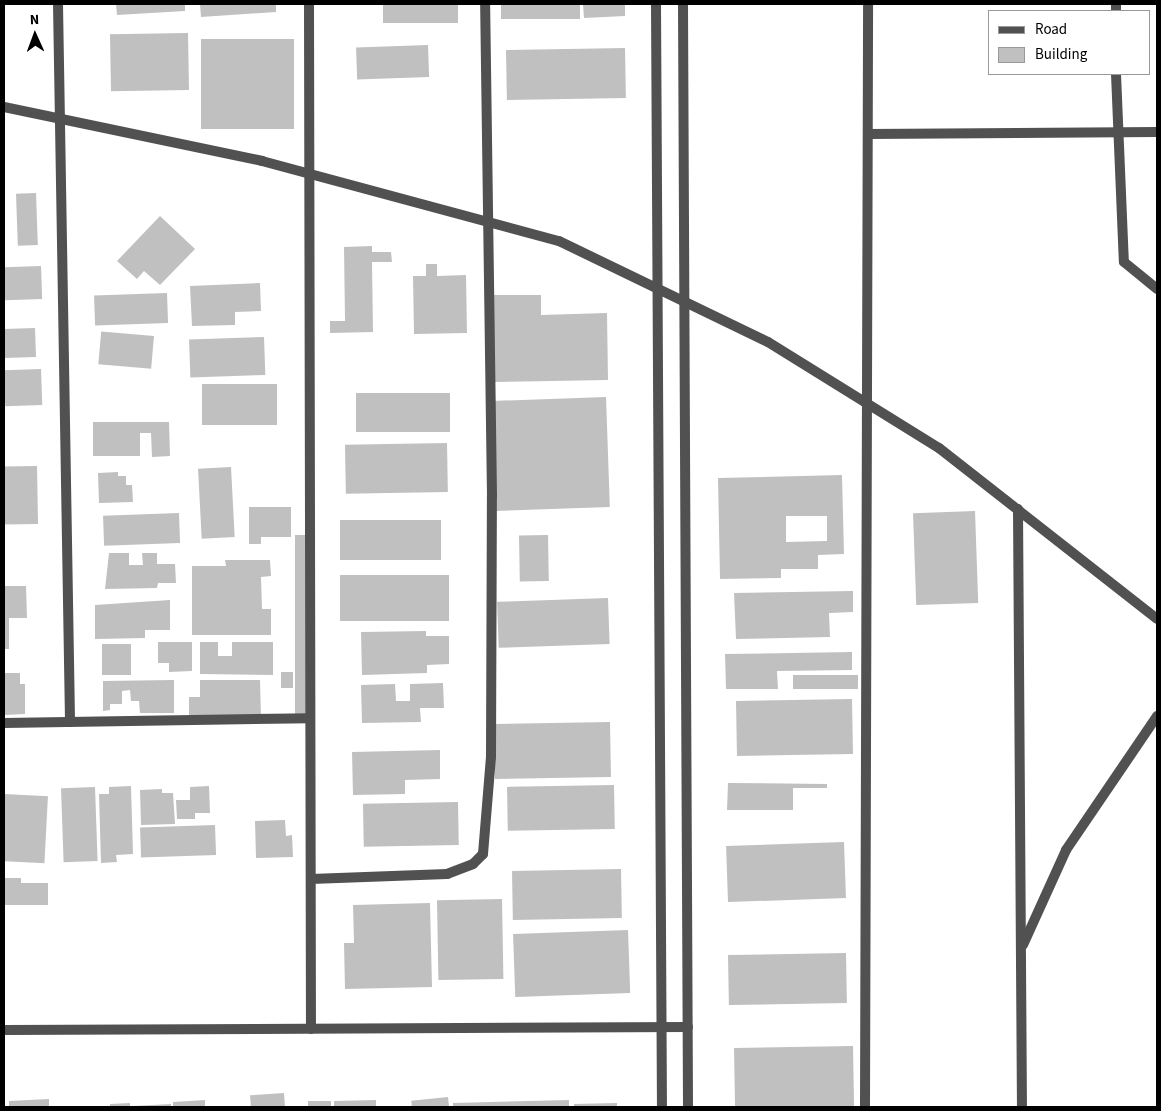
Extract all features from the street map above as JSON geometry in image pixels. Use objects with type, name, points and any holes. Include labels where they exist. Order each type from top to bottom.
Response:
[{"type":"street","points":[[58,4],[70,722]]},
{"type":"street","points":[[309,4],[311,1029]]},
{"type":"street","points":[[311,879],[447,874],[473,864],[483,854],[491,748],[490,222],[485,4]]},
{"type":"street","points":[[656,4],[662,1107]]},
{"type":"street","points":[[683,4],[688,1107]]},
{"type":"street","points":[[865,1107],[868,4]]},
{"type":"street","points":[[1116,75],[1124,262],[1157,289]]},
{"type":"street","points":[[4,107],[262,161],[559,241],[768,342],[939,448],[1157,619]]},
{"type":"street","points":[[868,134],[1157,132]]},
{"type":"street","points":[[1018,509],[1022,1107]]},
{"type":"street","points":[[1021,949],[1066,850],[1157,716]]},
{"type":"street","points":[[4,722],[310,718]]},
{"type":"street","points":[[4,1030],[688,1027]]},
{"type":"building","points":[[116,4],[185,4],[185,11],[117,15]]},
{"type":"building","points":[[200,4],[276,4],[276,12],[201,17]]},
{"type":"building","points":[[383,4],[458,4],[458,23],[383,23]]},
{"type":"building","points":[[501,4],[580,4],[580,19],[501,19]]},
{"type":"building","points":[[583,4],[625,4],[625,16],[584,18]]},
{"type":"building","points":[[188,33],[189,90],[111,91],[110,34]]},
{"type":"building","points":[[201,39],[294,39],[294,129],[201,129]]},
{"type":"building","points":[[428,45],[429,77],[357,79],[356,48]]},
{"type":"building","points":[[625,48],[626,98],[507,100],[506,50]]},
{"type":"building","points":[[36,193],[38,245],[18,246],[16,194]]},
{"type":"building","points":[[160,216],[195,249],[160,285],[144,271],[137,279],[117,261]]},
{"type":"building","points":[[372,246],[372,252],[391,252],[392,262],[372,262],[373,332],[330,333],[330,321],[345,321],[344,247]]},
{"type":"building","points":[[426,264],[437,264],[437,276],[466,275],[467,333],[414,334],[413,276],[426,276]]},
{"type":"building","points":[[41,266],[42,299],[5,300],[4,267]]},
{"type":"building","points":[[260,283],[261,311],[235,312],[235,325],[192,326],[190,286]]},
{"type":"building","points":[[167,293],[168,323],[95,326],[94,296]]},
{"type":"building","points":[[491,295],[541,295],[541,315],[607,313],[608,380],[493,382]]},
{"type":"building","points":[[35,328],[36,357],[5,358],[4,329]]},
{"type":"building","points":[[101,331],[154,336],[151,369],[98,364]]},
{"type":"building","points":[[264,337],[265,375],[190,378],[189,340]]},
{"type":"building","points":[[41,369],[42,405],[5,406],[4,370]]},
{"type":"building","points":[[202,384],[277,384],[277,425],[202,425]]},
{"type":"building","points":[[356,393],[450,393],[450,432],[356,432]]},
{"type":"building","points":[[606,397],[610,507],[496,511],[492,401]]},
{"type":"building","points":[[93,422],[169,422],[170,456],[152,457],[151,433],[140,433],[140,456],[93,456]]},
{"type":"building","points":[[447,443],[448,492],[346,494],[345,445]]},
{"type":"building","points":[[37,466],[38,524],[5,525],[4,467]]},
{"type":"building","points":[[231,467],[235,537],[202,539],[198,469]]},
{"type":"building","points":[[118,472],[118,476],[126,476],[126,485],[132,485],[133,502],[99,503],[98,473]]},
{"type":"building","points":[[842,475],[844,554],[818,555],[818,569],[781,569],[781,578],[720,579],[718,478]],"holes":[[[786,516],[827,516],[827,541],[786,542]]]},
{"type":"building","points":[[249,507],[291,507],[291,537],[261,537],[261,544],[249,544]]},
{"type":"building","points":[[975,511],[978,603],[916,605],[913,513]]},
{"type":"building","points":[[179,513],[180,543],[104,546],[103,516]]},
{"type":"building","points":[[340,520],[441,520],[441,560],[340,560]]},
{"type":"building","points":[[295,535],[307,535],[307,714],[295,714]]},
{"type":"building","points":[[548,535],[549,581],[520,581],[519,536]]},
{"type":"building","points":[[109,553],[129,553],[129,565],[143,565],[142,553],[157,553],[157,564],[175,564],[176,583],[158,583],[157,588],[105,589]]},
{"type":"building","points":[[225,560],[270,560],[271,576],[261,577],[262,609],[271,609],[271,635],[192,635],[192,566],[226,566]]},
{"type":"building","points":[[340,575],[449,575],[449,621],[340,621]]},
{"type":"building","points":[[4,586],[26,586],[27,618],[9,618],[9,649],[4,649]]},
{"type":"building","points":[[853,591],[853,612],[829,613],[830,637],[736,639],[734,593]]},
{"type":"building","points":[[608,598],[610,644],[499,648],[497,602]]},
{"type":"building","points":[[170,600],[170,630],[145,630],[145,638],[95,639],[95,605]]},
{"type":"building","points":[[426,631],[426,636],[449,636],[449,664],[427,665],[427,673],[362,675],[361,632]]},
{"type":"building","points":[[158,642],[192,642],[192,671],[169,672],[169,663],[158,663]]},
{"type":"building","points":[[200,642],[218,642],[218,656],[232,656],[232,642],[273,642],[273,675],[200,674]]},
{"type":"building","points":[[102,644],[131,644],[131,675],[102,675]]},
{"type":"building","points":[[852,652],[852,670],[777,671],[778,689],[726,689],[725,654]]},
{"type":"building","points":[[281,672],[293,672],[293,688],[281,688]]},
{"type":"building","points":[[4,673],[20,673],[20,684],[25,684],[25,714],[4,715]]},
{"type":"building","points":[[793,675],[858,675],[858,689],[793,689]]},
{"type":"building","points":[[174,680],[174,713],[140,713],[139,701],[131,701],[130,690],[122,691],[122,704],[110,704],[110,710],[103,711],[103,681]]},
{"type":"building","points":[[200,680],[260,680],[261,718],[189,719],[189,697],[200,697]]},
{"type":"building","points":[[443,683],[444,708],[420,708],[421,722],[362,723],[361,685],[395,684],[396,701],[410,701],[410,684]]},
{"type":"building","points":[[852,699],[853,754],[737,756],[736,701]]},
{"type":"building","points":[[610,722],[611,777],[495,779],[494,724]]},
{"type":"building","points":[[440,750],[440,779],[405,780],[405,794],[353,795],[352,752]]},
{"type":"building","points":[[728,783],[827,784],[827,788],[793,788],[793,810],[727,810]]},
{"type":"building","points":[[614,785],[615,829],[508,831],[507,787]]},
{"type":"building","points":[[131,786],[133,854],[116,855],[117,862],[101,863],[99,794],[109,794],[109,787]]},
{"type":"building","points":[[209,786],[210,813],[195,813],[195,819],[177,819],[176,800],[190,800],[190,787]]},
{"type":"building","points":[[95,787],[98,861],[64,862],[61,788]]},
{"type":"building","points":[[162,789],[162,793],[173,793],[175,824],[141,825],[140,790]]},
{"type":"building","points":[[4,794],[48,796],[44,863],[4,861]]},
{"type":"building","points":[[458,802],[459,845],[364,847],[363,804]]},
{"type":"building","points":[[285,820],[286,836],[292,835],[293,857],[256,858],[255,821]]},
{"type":"building","points":[[215,825],[216,855],[141,858],[140,828]]},
{"type":"building","points":[[844,842],[846,898],[728,902],[726,846]]},
{"type":"building","points":[[621,869],[622,918],[513,920],[512,871]]},
{"type":"building","points":[[4,878],[21,878],[21,883],[48,883],[48,905],[4,905]]},
{"type":"building","points":[[502,899],[503,979],[438,980],[437,900]]},
{"type":"building","points":[[430,903],[432,987],[345,989],[344,943],[354,943],[353,905]]},
{"type":"building","points":[[628,930],[630,993],[515,997],[513,934]]},
{"type":"building","points":[[846,953],[847,1003],[729,1005],[728,955]]},
{"type":"building","points":[[853,1046],[854,1107],[735,1107],[734,1048]]},
{"type":"building","points":[[284,1093],[285,1107],[251,1107],[250,1095]]},
{"type":"building","points":[[448,1097],[449,1107],[412,1107],[411,1101]]},
{"type":"building","points":[[49,1099],[49,1107],[9,1107],[9,1101]]},
{"type":"building","points":[[205,1100],[205,1107],[173,1107],[173,1102]]},
{"type":"building","points":[[376,1100],[376,1107],[334,1107],[334,1101]]},
{"type":"building","points":[[569,1100],[569,1107],[453,1107],[453,1103]]},
{"type":"building","points":[[308,1101],[331,1101],[331,1107],[308,1107]]},
{"type":"building","points":[[130,1103],[130,1107],[110,1107],[110,1104]]},
{"type":"building","points":[[617,1103],[617,1107],[574,1107],[574,1104]]},
{"type":"building","points":[[171,1104],[171,1107],[133,1107],[133,1106]]}]
